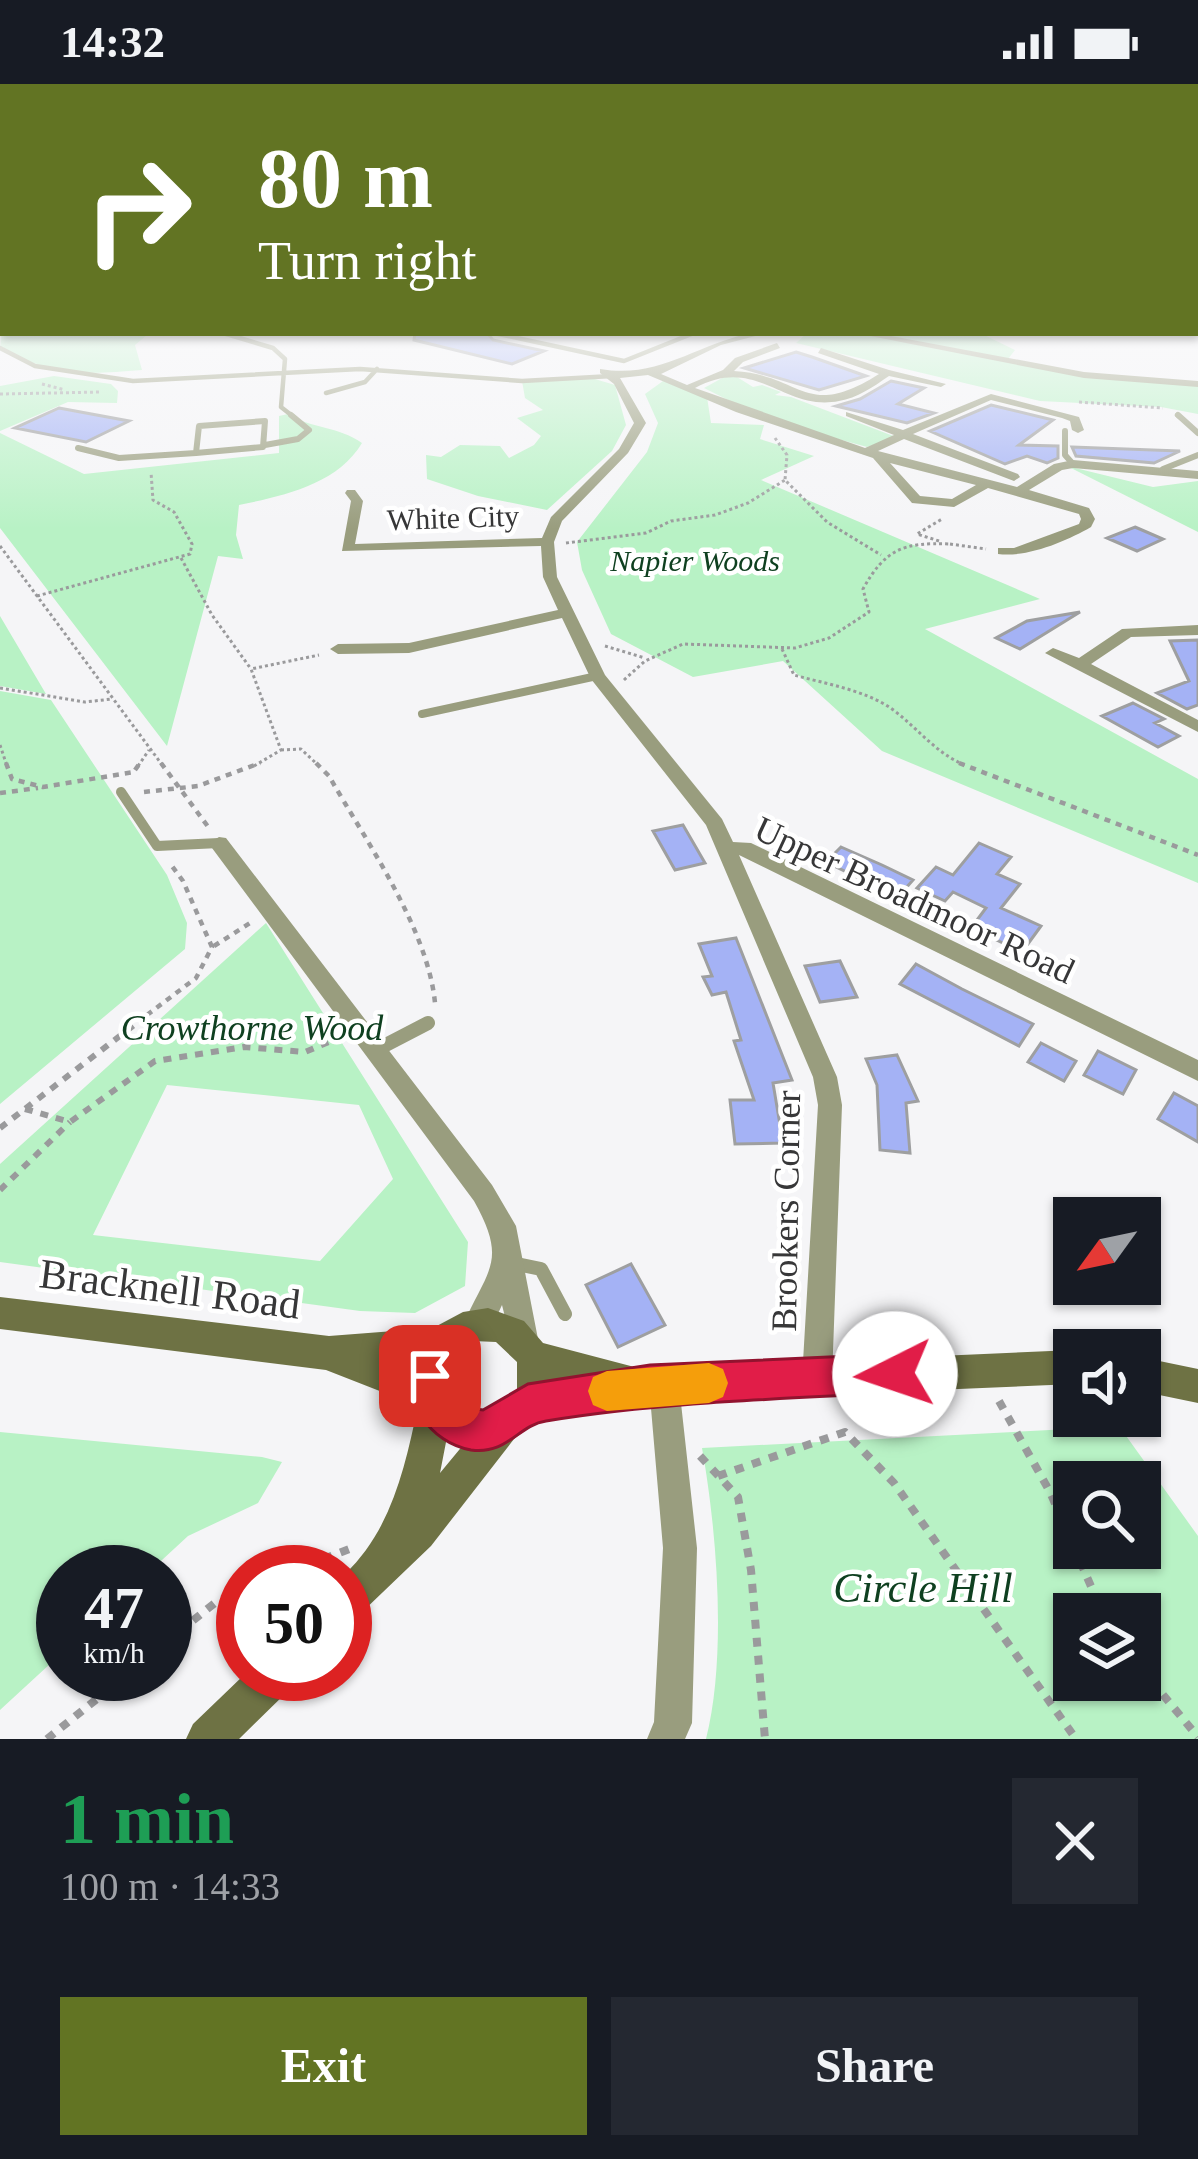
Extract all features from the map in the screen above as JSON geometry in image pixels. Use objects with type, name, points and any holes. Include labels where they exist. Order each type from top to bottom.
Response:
[{"type":"main road","name":"Bracknell Road","points":[[0,1313],[329,1353],[444,1344]]},
{"type":"main road","points":[[372,1550],[422,1473],[434,1399],[434,1359],[444,1344],[478,1324],[495,1324],[529,1348],[660,1396]]},
{"type":"main road","points":[[372,1551],[443,1504],[515,1415],[537,1373],[529,1348]]},
{"type":"main road","name":"Bracknell Road","points":[[329,1353],[434,1399]]},
{"type":"main road","points":[[434,1399],[464,1428],[515,1415],[817,1378],[1053,1368]]},
{"type":"main road","points":[[1161,1379],[1198,1386]]},
{"type":"main road","points":[[208,1739],[247,1701]]},
{"type":"street","points":[[548,545],[556,520],[624,451],[640,423],[608,374]]},
{"type":"street","points":[[654,374],[769,424],[986,484],[1017,484],[1073,464],[1198,475]]},
{"type":"street","points":[[689,387],[721,374]]},
{"type":"street","points":[[745,374],[1084,511],[1088,519],[1084,527],[1015,552],[1003,551]]},
{"type":"street","points":[[816,401],[871,386],[885,374]]},
{"type":"street","points":[[893,374],[940,384]]},
{"type":"street","points":[[1081,374],[1198,384]]},
{"type":"street","points":[[872,452],[974,400],[992,397],[1075,419],[1071,430]]},
{"type":"street","points":[[872,452],[916,500],[955,502],[986,484]]},
{"type":"street","name":"White City","points":[[351,494],[357,501],[347,548],[548,545]]},
{"type":"street","name":"Upper Broadmoor Road","points":[[548,545],[550,577],[597,676],[716,823],[729,849],[744,848],[1198,1071]]},
{"type":"street","points":[[338,649],[409,647],[565,613]]},
{"type":"street","points":[[1080,664],[1126,632],[1198,630]]},
{"type":"street","points":[[1053,653],[1198,727]]},
{"type":"street","points":[[219,843],[483,1193],[502,1226],[529,1348]]},
{"type":"street","name":"Brookers Corner","points":[[729,849],[826,1077],[830,1105],[817,1378]]},
{"type":"street","points":[[478,1324],[508,1262]]},
{"type":"street","points":[[660,1396],[680,1548],[673,1723],[666,1739]]},
{"type":"lane","points":[[89,374],[133,381],[280,374]]},
{"type":"lane","points":[[78,448],[119,458],[298,439],[309,430],[281,406],[285,374]]},
{"type":"lane","points":[[326,393],[370,380],[374,374]]},
{"type":"lane","points":[[436,374],[500,380],[604,374]]},
{"type":"lane","points":[[1177,415],[1198,433]]},
{"type":"lane","points":[[196,453],[199,427],[265,421],[265,445]]},
{"type":"lane","points":[[1071,430],[1065,455],[1073,464]]},
{"type":"lane","points":[[1163,469],[1198,455]]},
{"type":"lane","points":[[422,714],[597,676]]},
{"type":"lane","points":[[121,792],[158,847],[219,843]]},
{"type":"lane","points":[[376,1050],[428,1023]]},
{"type":"lane","points":[[508,1262],[542,1269],[565,1314]]},
{"type":"path","points":[[0,394],[87,393]]},
{"type":"path","points":[[1060,401],[1166,408]]},
{"type":"path","points":[[772,435],[787,455],[785,480],[827,522],[880,554]]},
{"type":"path","points":[[38,596],[190,554],[192,544],[174,512],[153,500],[151,472]]},
{"type":"path","points":[[548,545],[646,533],[671,520],[715,515],[748,503],[785,480]]},
{"type":"path","points":[[611,694],[645,658],[698,640],[782,650],[850,628],[869,612],[863,589],[880,554],[942,523],[933,504]]},
{"type":"path","points":[[917,534],[949,544]]},
{"type":"path","points":[[896,545],[949,544],[1003,551]]},
{"type":"path","points":[[0,545],[219,843]]},
{"type":"path","points":[[181,558],[212,615],[251,669],[281,750]]},
{"type":"path","points":[[574,632],[645,658]]},
{"type":"path","points":[[251,669],[338,649]]},
{"type":"path","points":[[782,650],[794,675],[868,696],[892,709],[946,758],[1198,855]]},
{"type":"path","points":[[0,688],[85,701],[112,699]]},
{"type":"path","points":[[0,745],[12,779],[43,787]]},
{"type":"path","points":[[121,792],[179,788],[256,768],[281,750],[302,748],[329,776],[394,890],[433,981],[435,1007],[428,1023]]},
{"type":"path","points":[[121,792],[149,750]]},
{"type":"path","points":[[0,793],[134,772]]},
{"type":"path","points":[[158,847],[183,881],[212,947]]},
{"type":"path","points":[[0,1128],[196,978],[212,947],[270,910]]},
{"type":"path","points":[[0,1190],[70,1122],[155,1061],[244,1047],[305,1052],[358,1029]]},
{"type":"path","points":[[25,1109],[70,1122]]},
{"type":"path","points":[[660,1396],[738,1497],[748,1552],[765,1739]]},
{"type":"path","points":[[996,1396],[1050,1492],[1094,1593]]},
{"type":"path","points":[[718,1476],[845,1432],[894,1483],[1076,1739]]},
{"type":"path","points":[[192,1621],[216,1602]]},
{"type":"path","points":[[1161,1693],[1198,1738]]},
{"type":"path","points":[[47,1739],[94,1701]]},
{"type":"green space","points":[[927,374],[1080,374],[1198,384],[1198,414],[1161,407],[1040,401]]},
{"type":"green space","points":[[54,376],[111,384],[118,391],[117,403],[68,402],[0,431],[0,386]]},
{"type":"green space","points":[[588,377],[615,385],[626,425],[612,451],[547,510],[478,496],[427,479],[426,455],[441,457],[460,445],[500,446],[509,458],[534,445],[541,436],[517,418],[543,410],[525,398],[522,381]]},
{"type":"green space","points":[[724,377],[737,377],[753,387],[762,385],[781,392],[775,395],[896,437],[867,447],[766,419],[704,388]]},
{"type":"green space","name":"Napier Woods","points":[[663,381],[707,397],[711,423],[764,425],[760,439],[814,456],[761,480],[1040,599],[925,629],[1198,779],[1198,883],[882,751],[783,661],[693,677],[611,634],[582,570],[577,542],[647,452],[658,423],[645,394]]},
{"type":"green space","points":[[288,414],[362,443],[323,479],[290,493],[239,505],[236,535],[243,559],[218,556],[167,746],[0,528],[0,433],[84,474],[279,453],[279,416]]},
{"type":"green space","points":[[1067,466],[1153,487],[1198,481],[1198,532]]},
{"type":"green space","points":[[0,616],[46,694],[0,686]]},
{"type":"green space","name":"Crowthorne Wood","points":[[0,691],[51,700],[167,875],[187,923],[185,949],[0,1104]]},
{"type":"green space","name":"Crowthorne Wood","points":[[266,923],[468,1242],[465,1286],[415,1313],[360,1311],[0,1262],[0,1164]],"holes":[[[167,1085],[359,1105],[393,1179],[320,1261],[93,1235]]]},
{"type":"green space","name":"Circle Hill","points":[[1053,1430],[1053,1437],[1127,1437],[1144,1461],[1053,1461],[1053,1569],[1161,1569],[1161,1484],[1198,1536],[1198,1739],[706,1739],[718,1633],[712,1517],[702,1448]]},
{"type":"green space","points":[[0,1432],[282,1462],[258,1503],[178,1545],[36,1545],[36,1677],[0,1710]]},
{"type":"building","points":[[765,374],[866,376],[819,390]]},
{"type":"building","points":[[891,381],[924,388],[898,404],[934,413],[907,423],[836,406],[860,399]]},
{"type":"building","points":[[991,405],[1053,420],[1019,445],[1058,446],[1058,458],[1047,463],[1027,456],[1005,464],[930,431]]},
{"type":"building","points":[[59,408],[129,421],[86,442],[15,428]]},
{"type":"building","points":[[1072,447],[1180,451],[1154,463],[1076,456]]},
{"type":"building","points":[[1135,527],[1163,539],[1137,551],[1107,538]]},
{"type":"building","points":[[1080,612],[1020,649],[996,638],[1027,621]]},
{"type":"building","points":[[1198,640],[1198,705],[1187,709],[1157,693],[1189,681],[1170,641]]},
{"type":"building","points":[[1133,703],[1164,719],[1155,723],[1179,736],[1158,747],[1102,716]]},
{"type":"building","points":[[683,825],[705,863],[675,870],[653,831]]},
{"type":"building","points":[[979,843],[1011,857],[997,874],[1020,884],[1001,908],[1041,926],[1022,952],[971,928],[986,908],[953,892],[945,901],[917,888],[936,867],[953,875]]},
{"type":"building","points":[[841,847],[913,880],[898,897],[826,862]]},
{"type":"building","points":[[736,938],[792,1080],[773,1083],[783,1143],[735,1144],[730,1100],[754,1100],[734,1041],[741,1040],[726,992],[712,995],[703,977],[712,976],[699,944]]},
{"type":"building","points":[[840,961],[857,997],[820,1002],[805,966]]},
{"type":"building","points":[[916,964],[1033,1024],[1019,1046],[900,984]]},
{"type":"building","points":[[1041,1043],[1076,1061],[1064,1081],[1028,1062]]},
{"type":"building","points":[[1098,1051],[1136,1070],[1123,1094],[1084,1075]]},
{"type":"building","points":[[897,1055],[918,1101],[906,1103],[910,1153],[880,1150],[877,1085],[866,1059]]},
{"type":"building","points":[[1174,1093],[1198,1106],[1198,1142],[1158,1119]]},
{"type":"building","points":[[631,1264],[665,1325],[618,1347],[586,1285]]},
{"type":"slow traffic","points":[[607,1391],[709,1383]]},
{"type":"route","points":[[430,1376],[436,1406],[448,1419],[483,1431],[502,1426],[528,1404],[650,1385],[895,1374]]}]
